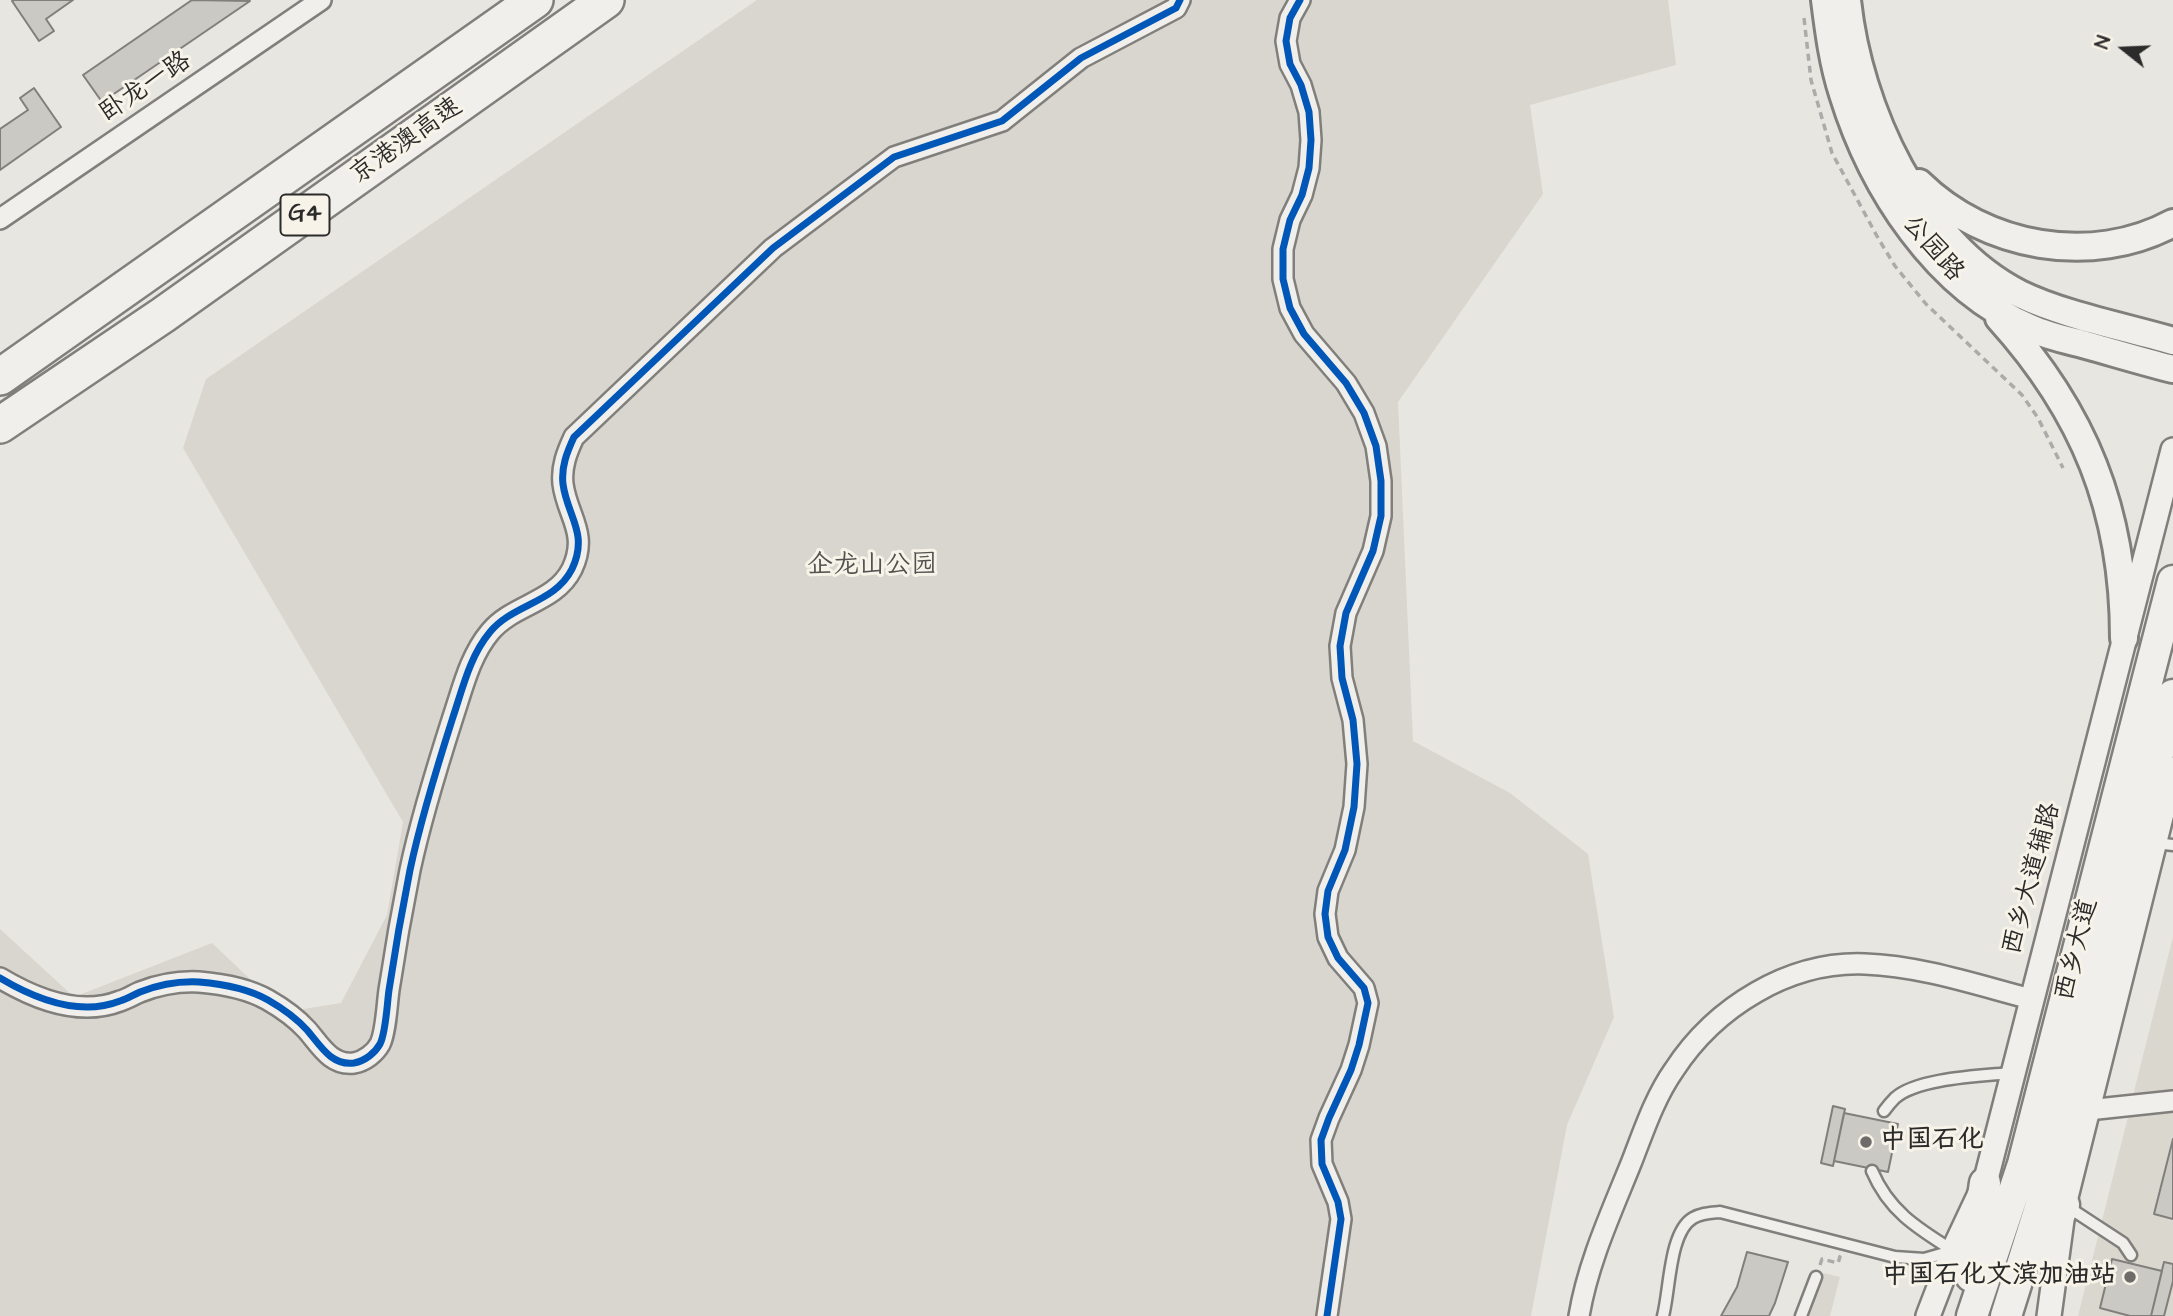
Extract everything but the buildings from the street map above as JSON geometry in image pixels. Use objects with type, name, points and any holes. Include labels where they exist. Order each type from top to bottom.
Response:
[{"type":"highway","name":"京港澳高速","points":[[0,377],[535,0]]},
{"type":"highway","name":"京港澳高速","points":[[0,425],[163,315],[606,0]]},
{"type":"main road","name":"公园路","points":[[1825,0],[1843,97],[1865,151],[1918,239],[1941,265],[1986,304],[2029,327],[2173,369]]},
{"type":"main road","name":"公园路","points":[[1847,0],[1854,44],[1865,89],[1874,112],[1898,162],[1926,209],[1972,261],[2002,284],[2038,302],[2173,341]]},
{"type":"main road","points":[[1898,162],[1923,188],[1964,216],[2026,242],[2075,248],[2100,246],[2154,233],[2173,223]]},
{"type":"main road","points":[[1986,304],[2024,346],[2049,381],[2071,416],[2089,453],[2108,504],[2115,534],[2123,589],[2124,638]]},
{"type":"main road","name":"西乡大道","points":[[2006,1316],[2037,1168],[2173,581]]},
{"type":"main road","name":"西乡大道","points":[[1972,1316],[2037,1168],[2173,695]]},
{"type":"main road","points":[[1965,1316],[1985,1183]]},
{"type":"main road","points":[[2013,1316],[2064,1205]]},
{"type":"street","name":"卧龙一路","points":[[0,219],[321,0]]},
{"type":"street","points":[[0,978],[51,1002],[84,1007],[118,1002],[141,991],[166,985],[192,982],[242,989],[277,1006],[307,1030],[323,1050],[337,1061],[354,1063],[371,1056],[381,1042],[397,937],[418,838],[438,765],[475,653],[492,629],[515,611],[559,587],[571,570],[578,549],[578,528],[563,484],[564,459],[574,437],[773,248],[894,157],[1002,121],[1081,58],[1176,8],[1180,0]]},
{"type":"street","points":[[1300,0],[1290,18],[1286,41],[1290,64],[1301,85],[1309,112],[1311,140],[1309,168],[1302,195],[1290,220],[1283,249],[1283,279],[1290,308],[1304,334],[1346,383],[1364,413],[1376,446],[1381,481],[1381,516],[1373,551],[1346,613],[1340,646],[1342,678],[1353,720],[1357,775],[1345,850],[1328,891],[1325,914],[1328,937],[1338,958],[1363,988],[1368,1003],[1359,1045],[1321,1140],[1322,1164],[1338,1202],[1341,1219],[1327,1316]]},
{"type":"street","name":"西乡大道辅路","points":[[1928,1316],[1953,1251],[1985,1183],[2173,450]]},
{"type":"street","points":[[2149,542],[2162,526],[2173,518]]},
{"type":"street","points":[[2049,1316],[2064,1205],[2088,1110],[2164,844],[2173,769]]},
{"type":"street","points":[[1579,1316],[1595,1254],[1654,1106],[1692,1044],[1741,1002],[1776,983],[1806,972],[1831,966],[1864,964],[1924,972],[2031,999]]},
{"type":"street","points":[[2088,1110],[2173,1101]]},
{"type":"lane","points":[[1884,1111],[1895,1097],[1914,1088],[1945,1080],[2012,1073]]},
{"type":"lane","points":[[1872,1171],[1889,1202],[1905,1218],[1953,1251]]},
{"type":"lane","points":[[2064,1205],[2123,1242],[2131,1255]]},
{"type":"lane","points":[[1663,1316],[1672,1255],[1678,1236],[1690,1219],[1704,1213],[1720,1212],[1882,1255],[1908,1259],[1924,1259],[1953,1251]]},
{"type":"lane","points":[[1801,1316],[1816,1277]]},
{"type":"path","points":[[1816,1277],[1822,1259],[1838,1263],[1840,1257],[1826,1253],[1831,1241]]},
{"type":"shaded area","points":[[2173,937],[2173,1091],[2133,1095]]},
{"type":"shaded area","points":[[2173,1112],[2173,1316],[2078,1316],[2128,1117]]},
{"type":"green space","name":"企龙山公园","points":[[757,0],[1668,0],[1676,65],[1530,105],[1543,194],[1398,402],[1413,741],[1510,793],[1588,854],[1614,1017],[1567,1125],[1531,1316],[0,1316],[0,929],[74,997],[212,943],[285,1012],[341,1003],[387,915],[403,822],[183,448],[206,379]]},
{"type":"green space","points":[[1811,1270],[1840,1277],[1830,1316],[1798,1316]]},
{"type":"cycle path","points":[[0,978],[43,999],[89,1007],[123,1000],[162,985],[199,982],[235,987],[252,992],[284,1010],[303,1026],[332,1058],[354,1063],[369,1056],[380,1044],[384,1032],[399,930],[419,831],[472,662],[483,641],[499,623],[545,596],[565,580],[577,556],[578,535],[563,484],[565,460],[574,437],[773,248],[894,157],[1002,121],[1081,58],[1176,8],[1180,0]]},
{"type":"cycle path","points":[[1300,0],[1290,18],[1286,41],[1290,64],[1301,85],[1309,112],[1311,140],[1309,168],[1302,195],[1290,220],[1283,249],[1283,279],[1290,308],[1304,334],[1346,383],[1364,413],[1376,446],[1381,481],[1381,516],[1373,551],[1346,613],[1340,646],[1342,678],[1353,720],[1357,764],[1354,807],[1345,850],[1328,891],[1325,914],[1328,937],[1338,958],[1364,988],[1368,1003],[1351,1070],[1321,1140],[1322,1164],[1338,1202],[1341,1219],[1327,1316]]},
{"type":"place","name":"中国石化","points":[[1866,1142]]},
{"type":"place","name":"中国石化文滨加油站","points":[[2130,1277]]}]
